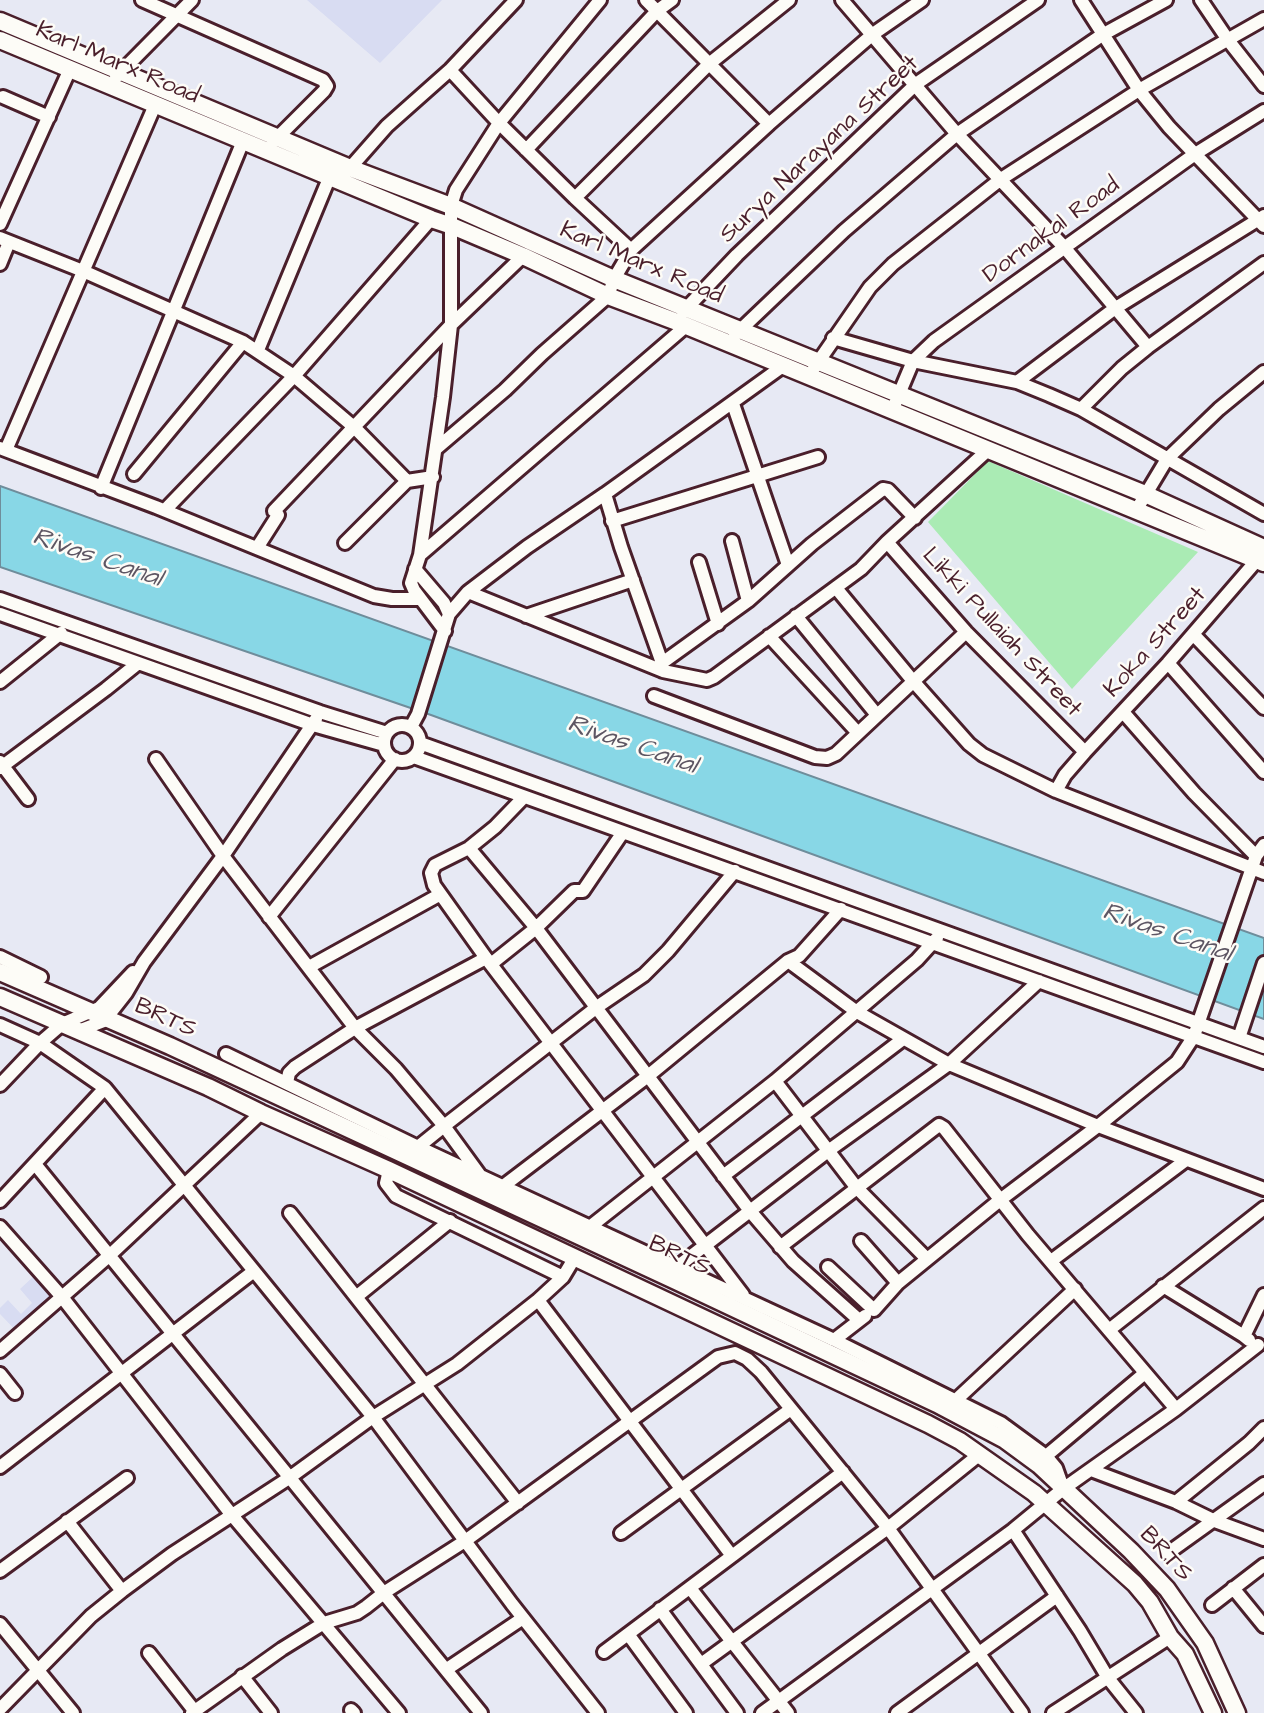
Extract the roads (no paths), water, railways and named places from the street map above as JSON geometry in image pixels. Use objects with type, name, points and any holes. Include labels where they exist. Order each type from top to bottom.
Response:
[{"type":"main road","name":"Karl Marx Road","points":[[0,21],[121,72],[271,144],[330,176],[523,256],[608,296],[683,318],[739,330],[898,394],[1262,557]]},
{"type":"main road","name":"Karl Marx Road","points":[[0,40],[243,141],[271,144],[350,168],[451,206],[614,279],[727,343],[989,449],[1141,501]]},
{"type":"main road","name":"BRTS","points":[[0,972],[676,1280],[963,1417],[1016,1447],[1131,1551],[1167,1589],[1205,1643],[1237,1713]]},
{"type":"main road","points":[[0,997],[208,1087],[389,1170],[928,1424],[980,1454],[1044,1503],[1135,1584],[1150,1602],[1170,1637],[1185,1654],[1213,1713]]},
{"type":"street","points":[[142,0],[323,80],[327,86],[324,91],[271,144]]},
{"type":"street","points":[[108,85],[192,0]]},
{"type":"street","points":[[258,350],[330,176],[350,168],[387,126],[450,70],[516,0]]},
{"type":"street","points":[[444,634],[411,583],[420,555],[433,477],[451,325],[451,206],[456,190],[499,123],[600,0]]},
{"type":"street","points":[[646,0],[769,124]]},
{"type":"street","points":[[526,150],[671,0]]},
{"type":"street","points":[[575,198],[709,64],[789,0]]},
{"type":"street","points":[[842,0],[957,134],[1063,247],[1148,346]]},
{"type":"street","points":[[437,448],[608,296],[614,279],[631,250],[769,124],[873,34],[922,0]]},
{"type":"street","name":"Surya Narayana Street","points":[[420,555],[683,318],[775,218],[916,84],[1038,0]]},
{"type":"street","points":[[1017,382],[1114,309],[1262,221],[1195,154],[1139,90],[1081,0]]},
{"type":"street","points":[[727,343],[844,231],[957,134],[1102,35],[1166,0]]},
{"type":"street","points":[[1201,0],[1264,86]]},
{"type":"street","points":[[809,377],[870,287],[894,264],[1001,179],[1139,90],[1264,19]]},
{"type":"street","points":[[0,224],[70,69]]},
{"type":"street","points":[[450,70],[526,150],[631,250]]},
{"type":"street","points":[[4,97],[49,117]]},
{"type":"street","points":[[155,105],[3,449],[165,510],[374,596],[420,599]]},
{"type":"street","name":"Dornakal Road","points":[[892,411],[914,361],[934,341],[1195,154],[1264,111]]},
{"type":"street","points":[[101,488],[243,141]]},
{"type":"street","points":[[165,510],[294,376],[431,219]]},
{"type":"street","points":[[0,264],[5,240],[83,271],[243,342],[294,376],[355,428],[407,481]]},
{"type":"street","points":[[257,548],[276,513],[451,325],[523,256]]},
{"type":"street","points":[[1081,409],[1148,346],[1264,263]]},
{"type":"street","points":[[833,338],[914,361],[1017,382],[1081,409],[1264,514]]},
{"type":"street","points":[[134,474],[243,342]]},
{"type":"street","points":[[411,727],[418,715],[449,614],[468,592],[527,547],[733,404],[783,366]]},
{"type":"street","points":[[1141,501],[1167,459],[1219,409],[1264,372]]},
{"type":"street","points":[[733,404],[788,565]]},
{"type":"street","points":[[468,592],[663,667],[707,680],[861,569],[989,449]]},
{"type":"street","points":[[612,521],[818,457]]},
{"type":"street","points":[[345,543],[407,481],[433,477]]},
{"type":"street","points":[[663,667],[748,601],[832,528],[883,489],[888,490],[915,518]]},
{"type":"street","points":[[605,494],[663,667]]},
{"type":"street","points":[[732,541],[748,601]]},
{"type":"street","name":"Likki Pullaiah Street","points":[[887,542],[966,632],[1085,752]]},
{"type":"street","name":"Koka Street","points":[[1056,791],[1065,775],[1085,752],[1262,557]]},
{"type":"street","points":[[699,562],[719,624]]},
{"type":"street","points":[[415,569],[449,614]]},
{"type":"street","points":[[526,616],[633,580]]},
{"type":"street","points":[[836,588],[913,681],[976,749],[1056,791],[1257,866]]},
{"type":"street","points":[[0,598],[320,712],[386,739]]},
{"type":"street","points":[[0,614],[313,725],[386,739]]},
{"type":"street","points":[[796,616],[877,715]]},
{"type":"street","points":[[0,682],[71,623]]},
{"type":"street","points":[[654,696],[815,757],[827,758],[836,754],[966,632]]},
{"type":"street","points":[[1193,634],[1264,708]]},
{"type":"street","points":[[769,636],[858,733]]},
{"type":"street","points":[[1168,663],[1264,772]]},
{"type":"street","points":[[28,799],[1,766],[106,690],[137,664]]},
{"type":"street","points":[[78,1031],[97,1025],[102,1005],[144,962],[223,856],[320,712]]},
{"type":"street","points":[[1123,712],[1257,866]]},
{"type":"street","points":[[414,757],[420,743],[418,734],[411,727],[400,725],[390,729],[386,739],[389,755],[395,759],[404,761],[414,757],[1264,1062]]},
{"type":"street","points":[[420,743],[1198,1023],[1240,1034],[1264,1047]]},
{"type":"street","points":[[156,759],[223,856],[355,1028],[396,1069],[444,1126],[480,1175]]},
{"type":"street","points":[[269,917],[395,759]]},
{"type":"street","points":[[524,797],[495,827],[469,848],[435,865],[431,873],[433,885],[746,1298]]},
{"type":"street","points":[[287,1083],[289,1073],[295,1067],[355,1028],[489,961],[536,928],[575,891],[583,891],[623,832]]},
{"type":"street","points":[[834,1340],[874,1310],[898,1283],[927,1259],[1177,1062],[1194,1036],[1235,916],[1264,845]]},
{"type":"street","points":[[469,848],[536,928],[750,1211],[780,1247],[859,1320]]},
{"type":"street","points":[[418,1147],[597,1007],[644,975],[668,951],[735,871]]},
{"type":"street","points":[[309,967],[439,895]]},
{"type":"street","points":[[502,1187],[648,1076],[788,961],[799,956],[841,909]]},
{"type":"street","points":[[591,1226],[775,1082],[933,944],[942,931]]},
{"type":"street","points":[[0,957],[41,976]]},
{"type":"street","points":[[788,961],[857,1012],[949,1064],[1098,1126],[1264,1189]]},
{"type":"street","points":[[1240,1034],[1264,963]]},
{"type":"street","points":[[677,1267],[828,1151],[949,1064],[1039,981]]},
{"type":"street","points":[[0,1085],[62,1024],[99,1015]]},
{"type":"street","points":[[0,1025],[40,1043],[104,1088],[373,1417],[523,1618],[598,1713]]},
{"type":"street","points":[[723,1176],[903,1039]]},
{"type":"street","points":[[226,1054],[502,1187],[746,1298],[1001,1423],[1046,1456],[1056,1468],[1063,1489]]},
{"type":"street","points":[[775,1082],[856,1187],[927,1259]]},
{"type":"street","points":[[0,1201],[104,1088]]},
{"type":"street","points":[[0,1351],[110,1255],[261,1113]]},
{"type":"street","points":[[780,1247],[939,1125],[1176,1409]]},
{"type":"street","points":[[1051,1261],[1186,1160]]},
{"type":"street","points":[[35,1164],[481,1713]]},
{"type":"street","points":[[389,1170],[386,1183],[396,1196],[563,1277]]},
{"type":"street","points":[[1109,1330],[1264,1208]]},
{"type":"street","points":[[290,1213],[518,1503]]},
{"type":"street","points":[[356,1297],[450,1221]]},
{"type":"street","points":[[0,1227],[62,1297],[231,1514],[399,1713]]},
{"type":"street","points":[[861,1241],[898,1283]]},
{"type":"street","points":[[0,1709],[91,1616],[122,1591],[231,1514],[289,1478],[373,1417],[425,1386],[466,1357],[538,1300],[563,1277],[575,1257]]},
{"type":"street","points":[[828,1267],[874,1310]]},
{"type":"street","points":[[0,1466],[254,1271]]},
{"type":"street","points":[[762,1713],[1013,1530],[1063,1489],[1261,1347],[1163,1286]]},
{"type":"street","points":[[956,1400],[1075,1289]]},
{"type":"street","points":[[1244,1336],[1264,1295]]},
{"type":"street","points":[[538,1300],[732,1556]]},
{"type":"street","points":[[149,1653],[194,1712],[242,1676],[324,1623],[357,1613],[465,1541],[718,1357],[735,1353],[747,1359],[761,1372],[888,1528],[1023,1713]]},
{"type":"street","points":[[1046,1456],[1144,1373]]},
{"type":"street","points":[[0,1374],[15,1393]]},
{"type":"street","points":[[621,1533],[791,1409]]},
{"type":"street","points":[[1176,1502],[1264,1428]]},
{"type":"street","points":[[701,1664],[888,1528],[980,1454]]},
{"type":"street","points":[[1091,1470],[1264,1539]]},
{"type":"street","points":[[604,1652],[843,1472]]},
{"type":"street","points":[[0,1571],[127,1478]]},
{"type":"street","points":[[1168,1553],[1264,1484]]},
{"type":"street","points":[[67,1521],[122,1591]]},
{"type":"street","points":[[1013,1530],[1108,1678],[1136,1713]]},
{"type":"street","points":[[1212,1605],[1234,1588],[1261,1573]]},
{"type":"street","points":[[690,1588],[788,1713]]},
{"type":"street","points":[[1234,1588],[1264,1626]]},
{"type":"street","points":[[897,1713],[1057,1596]]},
{"type":"street","points":[[660,1609],[737,1713]]},
{"type":"street","points":[[446,1669],[523,1618]]},
{"type":"street","points":[[0,1624],[73,1713]]},
{"type":"street","points":[[628,1634],[686,1713]]},
{"type":"street","points":[[1053,1713],[1170,1637]]},
{"type":"street","points":[[242,1676],[271,1713]]},
{"type":"water","name":"Rivas Canal","points":[[0,486],[1264,938],[1264,1019],[431,715],[0,567]]}]
